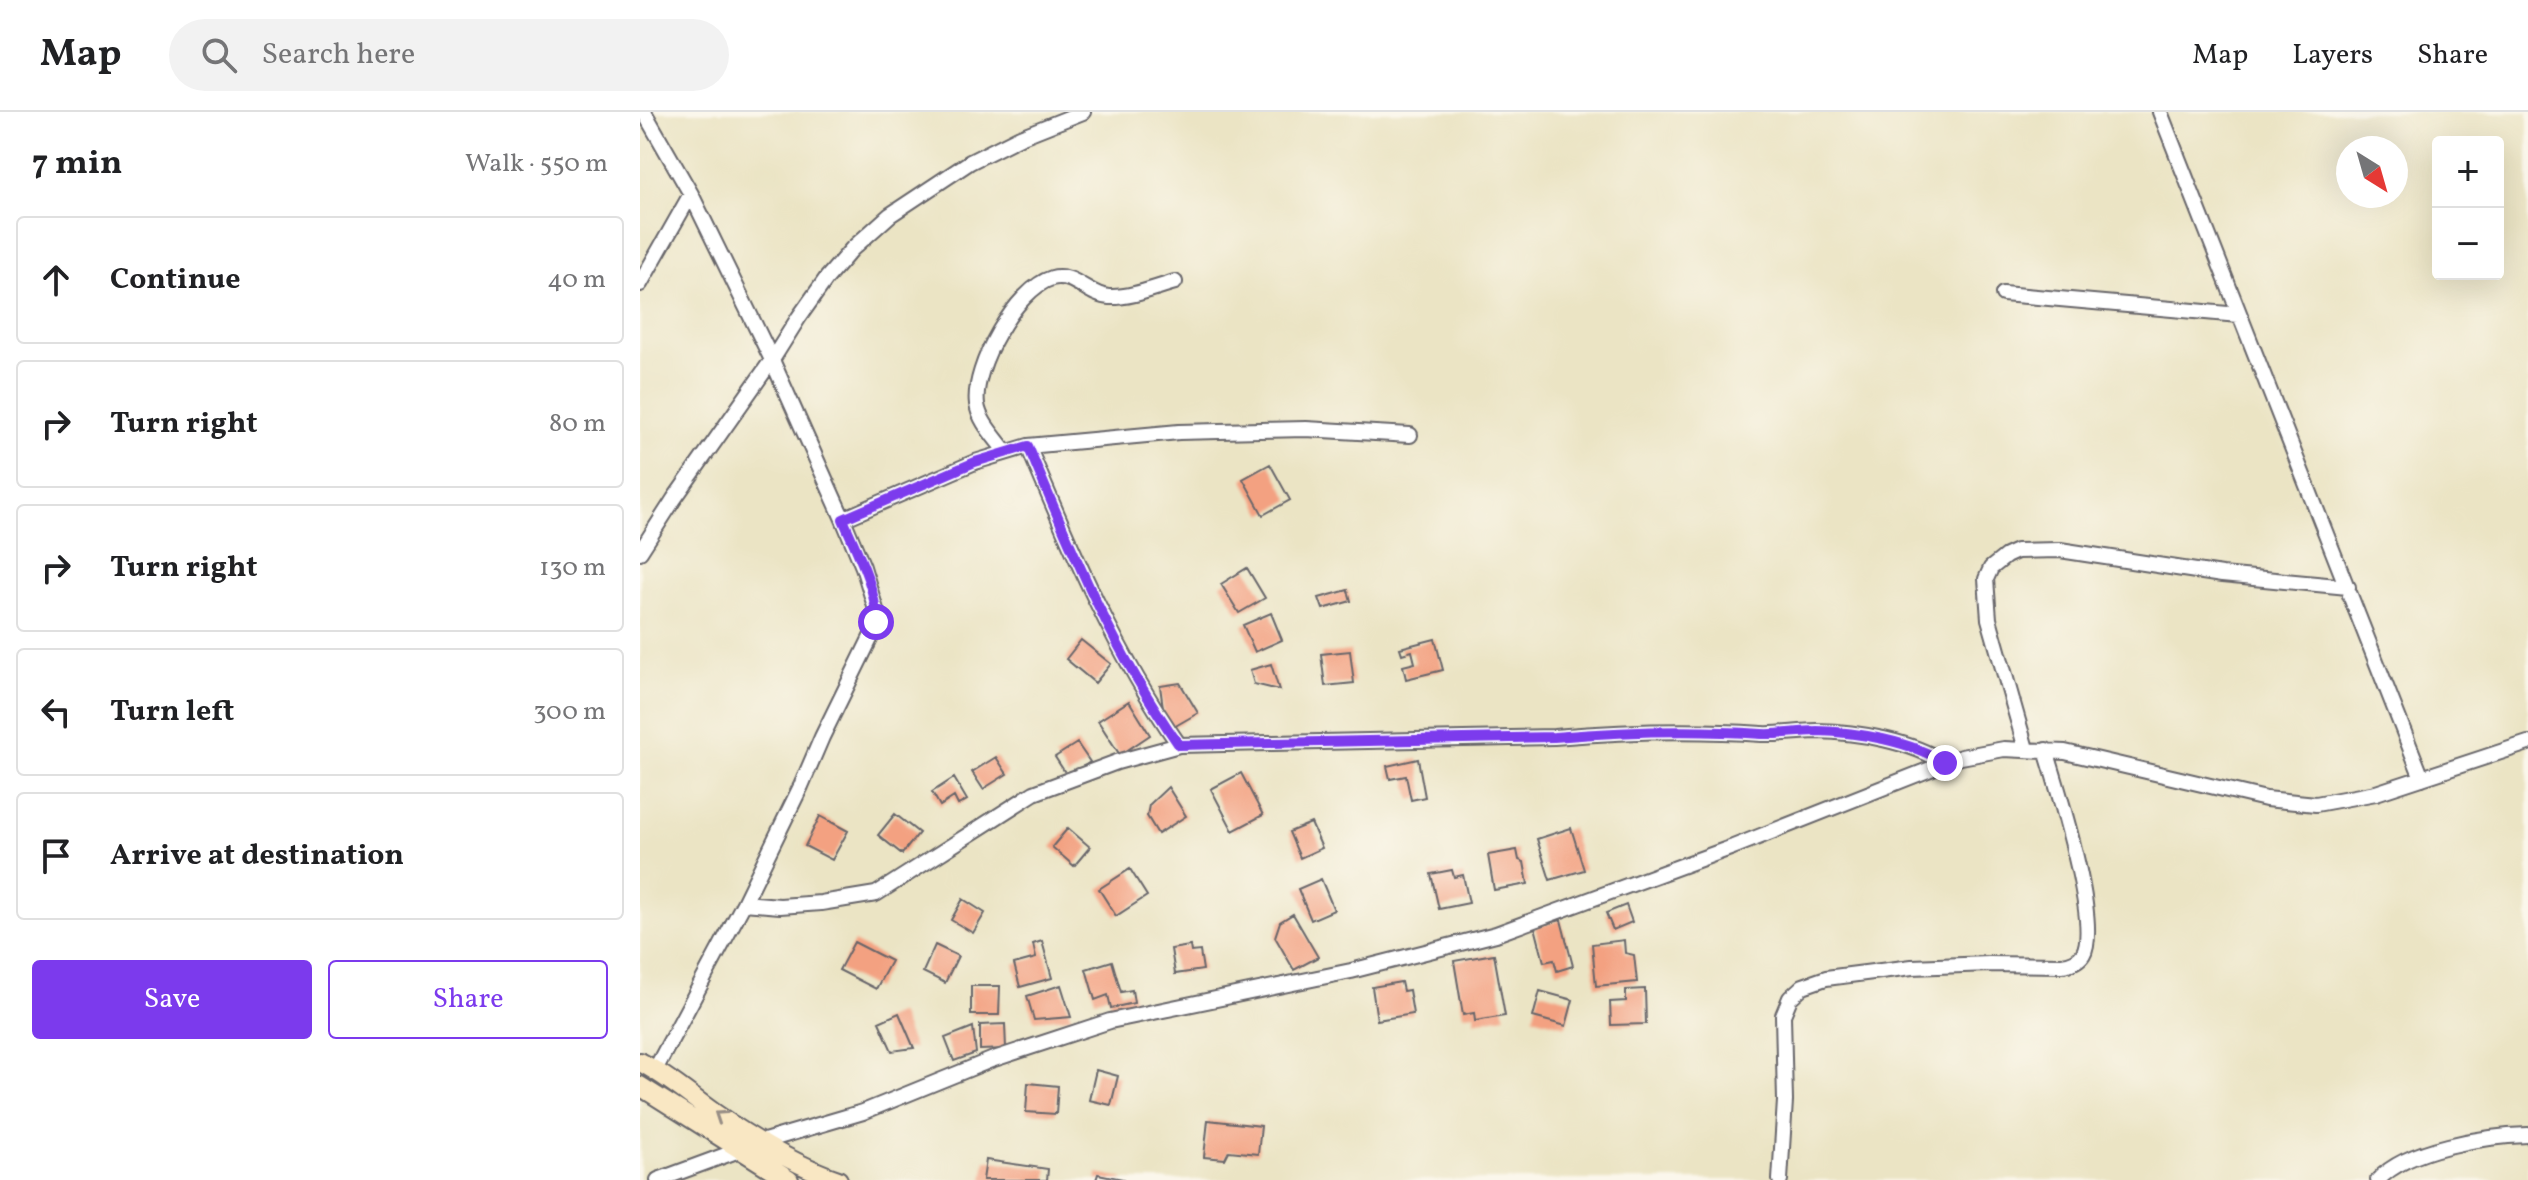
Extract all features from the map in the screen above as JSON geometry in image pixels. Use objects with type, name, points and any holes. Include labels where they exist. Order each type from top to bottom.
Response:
[{"type":"main road","points":[[648,1066],[718,1116],[761,1142],[838,1180]]},
{"type":"main road","points":[[640,1086],[789,1180]]},
{"type":"street","points":[[644,112],[691,194],[772,360],[863,567],[877,613],[876,622],[744,903],[648,1066]]},
{"type":"street","points":[[640,552],[826,279],[870,231],[970,162],[1020,137],[1083,112]]},
{"type":"street","points":[[2160,112],[2422,778]]},
{"type":"street","points":[[640,284],[691,194]]},
{"type":"street","points":[[1005,451],[983,421],[977,407],[977,387],[981,367],[993,344],[1031,291],[1052,278],[1061,277],[1109,297],[1175,282]]},
{"type":"street","points":[[2003,294],[2239,315]]},
{"type":"street","points":[[843,519],[1005,451],[1028,446],[1179,432],[1306,429],[1410,435]]},
{"type":"street","points":[[1028,446],[1073,553],[1130,668],[1179,745]]},
{"type":"street","points":[[2026,749],[1989,619],[1986,579],[1991,568],[2006,556],[2017,551],[2060,550],[2222,575],[2348,587]]},
{"type":"street","points":[[744,903],[780,906],[876,894],[1034,793],[1106,766],[1179,745],[1554,737],[1605,732],[1693,730],[1784,734],[1814,731],[1891,740],[1931,754],[1945,763]]},
{"type":"street","points":[[658,1180],[761,1142],[863,1112],[991,1060],[1110,1021],[1351,971],[1496,934],[1733,847],[1945,763],[1984,752],[2026,749],[2084,755],[2256,797],[2316,804],[2358,798],[2528,743]]},
{"type":"street","points":[[1780,1180],[1785,1101],[1781,1033],[1783,1015],[1790,998],[1803,986],[1826,978],[1912,967],[2071,964],[2083,954],[2086,921],[2083,895],[2046,750]]},
{"type":"street","points":[[2378,1180],[2392,1168],[2459,1143],[2528,1135]]},
{"type":"building","points":[[1270,464],[1290,500],[1263,515],[1243,479]]},
{"type":"building","points":[[1247,568],[1265,598],[1239,613],[1221,584]]},
{"type":"building","points":[[1348,590],[1351,601],[1323,609],[1319,598]]},
{"type":"building","points":[[1271,613],[1282,640],[1255,652],[1243,625]]},
{"type":"building","points":[[1435,639],[1443,670],[1406,679],[1403,666],[1415,663],[1412,651],[1402,654],[1400,648]]},
{"type":"building","points":[[1081,640],[1111,664],[1095,683],[1066,659]]},
{"type":"building","points":[[1350,651],[1354,683],[1325,686],[1321,654]]},
{"type":"building","points":[[1271,664],[1279,690],[1254,684],[1250,670]]},
{"type":"building","points":[[1180,683],[1198,713],[1172,728],[1164,715],[1160,686]]},
{"type":"building","points":[[1129,701],[1150,735],[1120,755],[1098,721]]},
{"type":"building","points":[[1077,743],[1090,762],[1068,777],[1055,757]]},
{"type":"building","points":[[996,757],[1007,774],[983,789],[972,772]]},
{"type":"building","points":[[1418,759],[1425,797],[1411,800],[1406,776],[1390,779],[1387,766]]},
{"type":"building","points":[[1241,773],[1263,815],[1233,831],[1211,789]]},
{"type":"building","points":[[954,778],[967,800],[958,805],[954,797],[940,806],[932,792]]},
{"type":"building","points":[[1168,787],[1186,816],[1158,834],[1147,816],[1149,805]]},
{"type":"building","points":[[895,814],[919,833],[902,854],[878,835]]},
{"type":"building","points":[[820,816],[848,831],[832,860],[805,846]]},
{"type":"building","points":[[1311,823],[1322,848],[1300,858],[1289,832]]},
{"type":"building","points":[[1068,828],[1090,847],[1074,866],[1052,847]]},
{"type":"building","points":[[1571,828],[1584,870],[1550,880],[1537,839]]},
{"type":"building","points":[[1517,850],[1519,860],[1524,862],[1528,884],[1494,890],[1488,855]]},
{"type":"building","points":[[1130,869],[1147,896],[1116,916],[1099,889]]},
{"type":"building","points":[[1452,870],[1454,877],[1463,875],[1469,903],[1439,909],[1431,874]]},
{"type":"building","points":[[1321,879],[1334,910],[1311,920],[1298,889]]},
{"type":"building","points":[[963,899],[985,913],[973,933],[951,920]]},
{"type":"building","points":[[1626,905],[1632,922],[1613,930],[1606,913]]},
{"type":"building","points":[[1293,914],[1318,957],[1294,970],[1275,937],[1280,922]]},
{"type":"building","points":[[1561,920],[1573,966],[1557,971],[1554,960],[1544,962],[1535,927]]},
{"type":"building","points":[[1624,940],[1625,953],[1634,955],[1637,982],[1596,986],[1592,944]]},
{"type":"building","points":[[1042,941],[1052,978],[1020,987],[1014,964],[1036,958],[1033,944]]},
{"type":"building","points":[[854,942],[891,961],[876,989],[839,970]]},
{"type":"building","points":[[935,945],[958,956],[945,983],[923,972]]},
{"type":"building","points":[[1190,946],[1191,952],[1200,951],[1203,970],[1175,974],[1171,949]]},
{"type":"building","points":[[1494,954],[1505,1016],[1475,1021],[1474,1013],[1463,1015],[1454,961]]},
{"type":"building","points":[[1112,961],[1121,992],[1132,990],[1134,1003],[1111,1008],[1108,995],[1095,1000],[1086,969]]},
{"type":"building","points":[[1401,982],[1403,991],[1409,990],[1413,1014],[1377,1020],[1372,987]]},
{"type":"building","points":[[1061,985],[1071,1017],[1034,1020],[1027,996]]},
{"type":"building","points":[[971,986],[1000,986],[999,1015],[971,1015]]},
{"type":"building","points":[[1645,989],[1646,1024],[1611,1025],[1610,1002],[1626,1001],[1626,990]]},
{"type":"building","points":[[1540,991],[1573,1000],[1566,1026],[1533,1017]]},
{"type":"building","points":[[899,1013],[914,1048],[892,1051],[879,1022]]},
{"type":"building","points":[[1005,1024],[1006,1049],[980,1050],[980,1025]]},
{"type":"building","points":[[973,1027],[976,1053],[954,1061],[945,1038]]},
{"type":"building","points":[[1096,1070],[1118,1076],[1111,1105],[1089,1100]]},
{"type":"building","points":[[1028,1083],[1058,1086],[1056,1114],[1026,1112]]},
{"type":"building","points":[[1208,1120],[1261,1126],[1258,1154],[1229,1151],[1225,1159],[1204,1157]]},
{"type":"building","points":[[986,1160],[1048,1169],[1047,1180],[983,1180]]},
{"type":"building","points":[[1098,1174],[1123,1179],[1123,1180],[1096,1180]]},
{"type":"route","points":[[876,622],[877,613],[863,567],[843,519],[975,462],[1028,446],[1073,553],[1136,680],[1179,745],[1554,737],[1605,732],[1693,730],[1762,734],[1814,731],[1891,740],[1931,754],[1945,763]]}]
